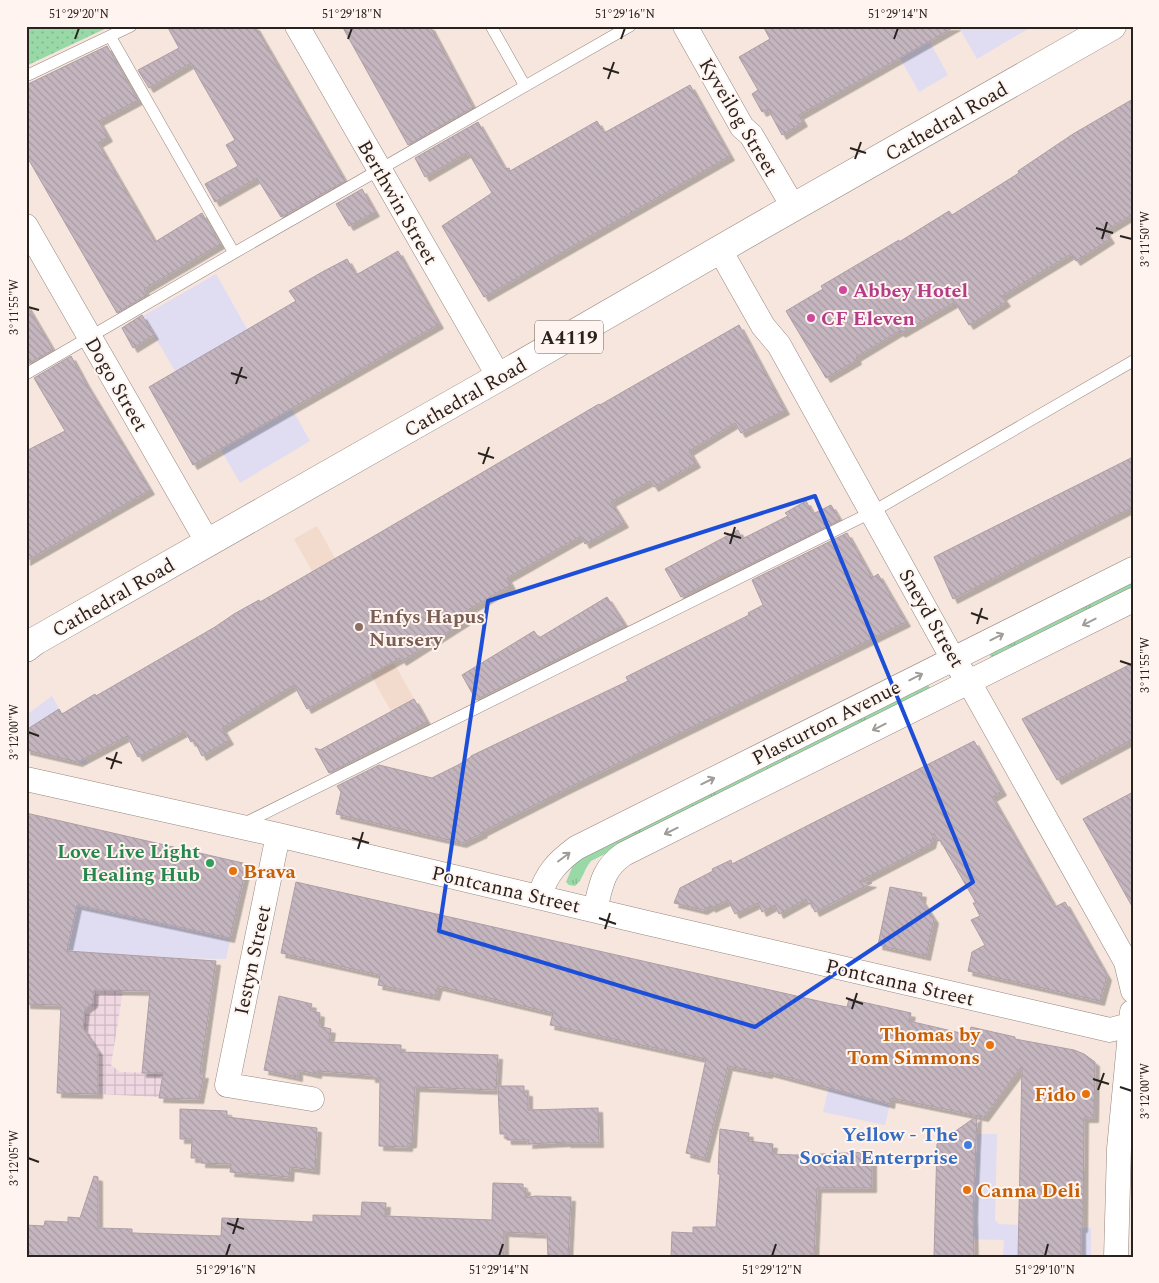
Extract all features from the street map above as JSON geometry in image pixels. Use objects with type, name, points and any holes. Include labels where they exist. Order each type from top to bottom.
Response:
[{"type":"main road","name":"Cathedral Road","points":[[26,648],[35,641],[794,208],[1084,33],[1112,26]]},
{"type":"street","name":"Berthwin Street","points":[[297,26],[499,377]]},
{"type":"street","name":"Kyveilog Street","points":[[685,26],[742,127],[751,135],[794,208]]},
{"type":"street","name":"Dogo Street","points":[[26,226],[208,543]]},
{"type":"street","name":"Sneyd Street","points":[[720,250],[763,326],[779,345],[953,659],[969,682],[1126,962],[1133,991]]},
{"type":"street","name":"Plasturton Avenue","points":[[539,897],[544,880],[558,861],[576,848],[1133,569]]},
{"type":"street","name":"Plasturton Avenue","points":[[595,910],[603,878],[611,865],[624,854],[1133,600]]},
{"type":"street","name":"Pontcanna Street","points":[[26,779],[278,835],[1110,1030],[1132,1024]]},
{"type":"street","name":"Iestyn Street","points":[[278,835],[227,1085],[312,1099]]},
{"type":"street","points":[[1116,1257],[1118,1149],[1133,1002]]},
{"type":"lane","points":[[26,76],[131,26]]},
{"type":"lane","points":[[491,26],[525,86]]},
{"type":"lane","points":[[26,374],[630,26]]},
{"type":"lane","points":[[110,36],[234,253]]},
{"type":"lane","points":[[239,827],[872,512],[1133,361]]},
{"type":"highlighted area","points":[[815,496],[973,882],[755,1027],[439,931],[488,601]]},
{"type":"shaded area","points":[[882,26],[921,26],[948,75],[919,92]]},
{"type":"shaded area","points":[[958,26],[1033,26],[977,59]]},
{"type":"shaded area","points":[[216,274],[310,441],[240,483],[143,316]]},
{"type":"shaded area","name":"Enfys Hapus Nursery","points":[[317,526],[427,722],[404,734],[294,539]]},
{"type":"shaded area","points":[[52,696],[88,765],[26,750],[26,718],[29,713]]},
{"type":"shaded area","points":[[26,813],[247,864],[226,959],[64,951],[26,941]]},
{"type":"shaded area","points":[[128,960],[111,1065],[120,1072],[163,1073],[159,1097],[57,1092],[61,1008]]},
{"type":"shaded area","points":[[849,999],[911,1013],[885,1125],[823,1112]]},
{"type":"shaded area","points":[[952,1134],[997,1134],[995,1220],[999,1224],[1091,1228],[1091,1257],[1003,1257],[1004,1240],[960,1239],[936,1213],[937,1144]]},
{"type":"green space","points":[[26,26],[111,26],[26,66]]},
{"type":"green space","points":[[1133,578],[1133,592],[993,659],[990,656],[991,652]]},
{"type":"green space","points":[[927,683],[930,688],[591,861],[580,881],[575,886],[569,885],[566,882],[579,856]]},
{"type":"building","points":[[167,26],[255,26],[345,181],[281,217],[257,178],[215,202],[205,184],[238,166],[226,145],[235,140],[191,63],[149,88],[138,70],[179,48]]},
{"type":"building","points":[[342,26],[430,26],[473,107],[408,145]]},
{"type":"building","points":[[763,26],[956,26],[799,115],[803,122],[782,135],[768,109],[762,112],[752,94],[758,90],[739,57],[770,39]]},
{"type":"building","points":[[107,46],[138,100],[99,121],[108,137],[98,143],[155,242],[202,213],[220,244],[144,289],[147,295],[117,313],[26,155],[26,85]]},
{"type":"building","points":[[690,85],[730,156],[484,297],[442,226],[492,193],[468,152],[425,177],[415,158],[478,122],[505,169],[509,168],[510,171],[597,121],[604,133]]},
{"type":"building","points":[[1133,99],[1133,214],[1105,231],[1110,239],[1076,261],[1071,254],[1002,296],[1006,302],[969,325],[955,302],[901,333],[899,331],[856,357],[857,360],[826,378],[786,311],[823,289],[821,286],[949,211],[952,215],[1019,173],[1018,171],[1073,134]]},
{"type":"building","points":[[362,189],[375,212],[349,226],[336,204]]},
{"type":"building","points":[[398,251],[439,324],[193,465],[149,387],[296,301],[289,291],[324,271],[347,259],[356,275]]},
{"type":"building","points":[[26,304],[53,350],[26,365]]},
{"type":"building","points":[[142,315],[154,335],[133,348],[122,328]]},
{"type":"building","points":[[739,325],[785,410],[741,433],[735,423],[689,451],[696,463],[654,487],[650,481],[611,502],[624,523],[585,544],[581,536],[507,578],[511,585],[461,614],[465,621],[402,661],[400,658],[307,709],[294,685],[222,728],[229,740],[202,756],[194,740],[191,742],[185,731],[138,757],[127,736],[78,762],[26,750],[26,730],[59,709],[62,714],[95,694],[96,696],[234,614],[259,600],[260,602],[599,404]]},
{"type":"building","points":[[71,356],[150,490],[26,561],[26,451],[65,431],[34,378]]},
{"type":"building","points":[[1133,457],[1133,507],[953,599],[934,557]]},
{"type":"building","points":[[806,501],[813,514],[831,505],[840,520],[732,573],[731,571],[681,597],[665,569],[738,530],[742,539],[788,516],[785,513]]},
{"type":"building","points":[[847,533],[872,578],[878,574],[906,622],[566,789],[462,843],[336,814],[341,792],[337,786],[379,765],[432,778],[471,756],[628,681],[626,677],[749,615],[748,613],[763,605],[752,580]]},
{"type":"building","points":[[607,597],[625,625],[476,700],[462,675],[534,631],[539,638]]},
{"type":"building","points":[[1133,663],[1133,739],[1057,780],[1022,719]]},
{"type":"building","points":[[414,699],[427,722],[329,773],[315,748],[320,750]]},
{"type":"building","points":[[974,741],[1002,791],[992,797],[1055,907],[1065,902],[1107,976],[1100,1001],[968,971],[972,952],[985,945],[971,920],[980,916],[973,903],[976,903],[940,840],[938,841],[934,833],[931,844],[860,881],[872,883],[815,912],[811,903],[808,904],[806,899],[779,914],[775,905],[762,912],[758,903],[735,914],[728,900],[703,910],[674,903],[680,888],[713,871],[712,869],[731,860],[732,864]]},
{"type":"building","points":[[1133,792],[1133,908],[1083,819]]},
{"type":"building","points":[[26,813],[247,864],[230,938],[77,905],[67,951],[216,961],[200,1074],[204,1074],[199,1099],[159,1098],[163,1073],[142,1073],[150,991],[94,990],[93,1003],[85,1009],[83,1028],[98,1051],[98,1094],[57,1093],[61,1005],[26,1004]]},
{"type":"building","points":[[296,882],[827,1003],[847,1007],[849,999],[911,1013],[909,1021],[969,1035],[971,1027],[1015,1037],[1015,1039],[1074,1050],[1084,1054],[1095,1062],[1094,1118],[1084,1118],[1081,1257],[1018,1257],[1022,1066],[984,1117],[891,1098],[890,1104],[768,1072],[768,1074],[728,1066],[705,1158],[686,1153],[706,1059],[550,1025],[553,1013],[438,986],[435,996],[378,985],[380,975],[281,953]]},
{"type":"building","points":[[890,887],[922,893],[921,899],[934,919],[926,956],[878,945]]},
{"type":"building","points":[[279,996],[312,1004],[310,1010],[320,1013],[319,1026],[331,1029],[329,1042],[401,1045],[401,1052],[498,1055],[496,1090],[415,1087],[412,1143],[408,1144],[408,1147],[379,1146],[380,1078],[371,1078],[371,1075],[317,1071],[317,1074],[298,1070],[298,1077],[264,1070]]},
{"type":"building","points":[[498,1086],[524,1086],[524,1092],[528,1092],[528,1110],[598,1108],[599,1143],[528,1144],[529,1140],[507,1140],[506,1134],[500,1134]]},
{"type":"building","points":[[180,1109],[227,1111],[227,1117],[317,1128],[315,1170],[290,1167],[289,1177],[230,1172],[231,1164],[201,1163],[201,1158],[191,1158],[192,1139],[180,1139]]},
{"type":"building","points":[[977,1116],[973,1214],[974,1257],[934,1257],[937,1144]]},
{"type":"building","points":[[720,1129],[749,1133],[748,1141],[773,1144],[772,1154],[872,1152],[872,1188],[817,1188],[814,1257],[671,1257],[672,1232],[693,1233],[693,1227],[716,1227],[720,1174],[718,1174]]},
{"type":"building","points":[[94,1176],[98,1177],[98,1228],[132,1229],[132,1233],[221,1236],[222,1218],[313,1222],[313,1215],[361,1216],[362,1202],[386,1203],[385,1216],[492,1220],[493,1183],[523,1184],[523,1188],[526,1188],[525,1198],[535,1196],[571,1197],[568,1257],[548,1257],[547,1234],[504,1232],[504,1257],[26,1257],[26,1225],[44,1226],[45,1221],[68,1222],[68,1217],[80,1218]]},
{"type":"place","name":"Abbey Hotel","points":[[843,290]]},
{"type":"place","name":"CF Eleven","points":[[811,318]]},
{"type":"place","name":"Enfys Hapus Nursery","points":[[359,627]]},
{"type":"place","name":"Love Live Light Healing Hub","points":[[210,863]]},
{"type":"place","name":"Brava","points":[[233,871]]},
{"type":"place","name":"Thomas by Tom Simmons","points":[[990,1045]]},
{"type":"place","name":"Fido","points":[[1086,1094]]},
{"type":"place","name":"Yellow - The Social Enterprise","points":[[968,1145]]},
{"type":"place","name":"Canna Deli","points":[[967,1190]]}]
